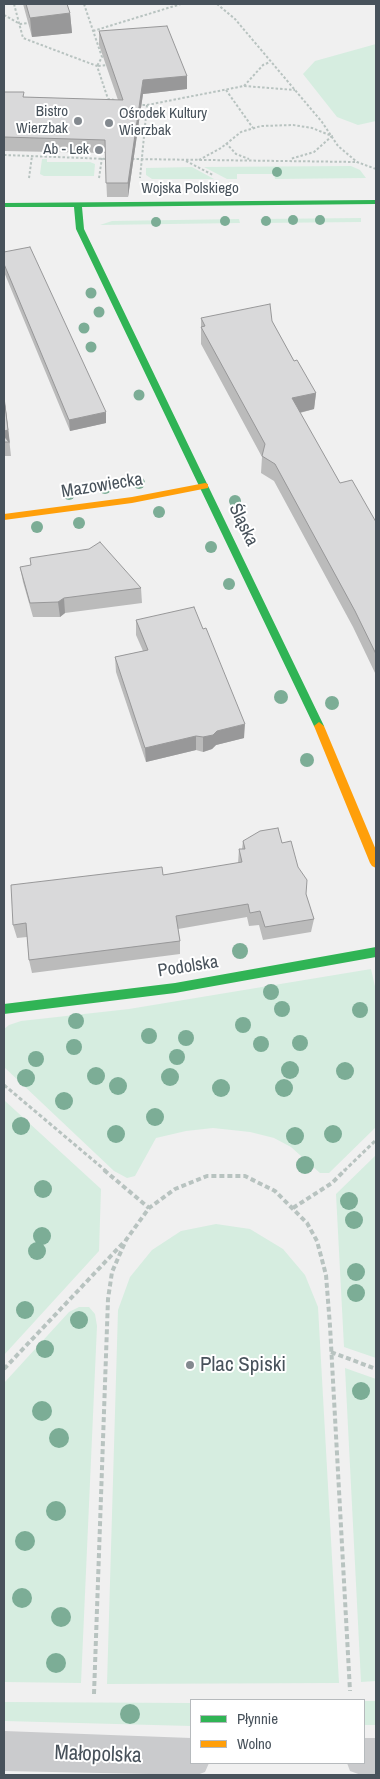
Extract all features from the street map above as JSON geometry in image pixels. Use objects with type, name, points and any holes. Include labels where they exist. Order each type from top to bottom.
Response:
[{"type":"street","name":"Wojska Polskiego","points":[[4,205],[376,202]]},
{"type":"street","name":"Śląska","points":[[78,205],[80,229],[205,486],[328,746],[376,863]]},
{"type":"street","name":"Mazowiecka","points":[[4,517],[132,500],[205,486]]},
{"type":"street","name":"Podolska","points":[[4,1009],[175,988],[376,952]]},
{"type":"street","name":"Małopolska","points":[[4,1751],[190,1758]]},
{"type":"path","points":[[14,4],[23,38],[27,41],[97,66],[114,64]]},
{"type":"path","points":[[84,4],[102,57],[97,66],[108,98],[117,101]]},
{"type":"path","points":[[93,32],[181,4]]},
{"type":"path","points":[[217,4],[235,19],[295,90],[338,146],[356,162]]},
{"type":"path","points":[[4,15],[20,24],[28,23]]},
{"type":"path","points":[[244,86],[263,65],[270,62]]},
{"type":"path","points":[[134,105],[244,86],[295,90]]},
{"type":"path","points":[[226,90],[253,128]]},
{"type":"path","points":[[140,181],[147,104]]},
{"type":"path","points":[[198,160],[241,132],[253,128],[293,125],[312,128],[332,136]]},
{"type":"path","points":[[282,161],[314,152],[332,136]]},
{"type":"path","points":[[226,143],[236,154],[253,161]]},
{"type":"path","points":[[4,155],[110,159]]},
{"type":"path","points":[[28,181],[32,156]]},
{"type":"path","points":[[99,181],[102,158]]},
{"type":"path","points":[[126,159],[356,162],[376,169]]},
{"type":"path","points":[[184,160],[217,177]]},
{"type":"path","points":[[4,1085],[149,1208]]},
{"type":"path","points":[[294,1208],[332,1183],[376,1140]]},
{"type":"path","points":[[94,1694],[108,1300],[112,1272],[126,1240],[137,1222],[149,1208],[175,1189],[207,1176],[245,1176],[276,1191],[294,1208],[317,1241],[326,1275],[350,1691]]},
{"type":"path","points":[[4,1369],[126,1240]]},
{"type":"path","points":[[331,1352],[376,1369]]},
{"type":"green space","points":[[376,44],[376,121],[358,125],[337,117],[303,74],[315,61]]},
{"type":"green space","points":[[42,159],[47,159],[47,162],[90,162],[95,164],[94,176],[44,176],[40,174]]},
{"type":"green space","points":[[351,166],[360,170],[366,178],[275,179],[274,174],[237,174],[237,179],[227,179],[204,167]]},
{"type":"green space","points":[[192,167],[214,179],[152,179],[146,175],[146,168]]},
{"type":"green space","points":[[361,218],[361,222],[261,223],[260,219]]},
{"type":"green space","points":[[239,219],[240,223],[100,225],[112,221]]},
{"type":"green space","points":[[371,969],[376,991],[376,1127],[329,1173],[320,1173],[291,1147],[274,1138],[250,1132],[213,1128],[186,1131],[156,1138],[135,1176],[127,1178],[114,1171],[4,1067],[4,1029],[21,1021],[129,1009]]},
{"type":"green space","points":[[4,1100],[101,1189],[99,1251],[4,1355]]},
{"type":"green space","points":[[376,1155],[376,1358],[344,1347],[336,1194]]},
{"type":"green space","points":[[216,1224],[250,1229],[283,1249],[305,1275],[318,1307],[339,1683],[107,1684],[118,1310],[130,1277],[152,1250],[181,1231]]},
{"type":"green space","points":[[79,1307],[89,1307],[95,1314],[97,1326],[81,1683],[4,1682],[4,1383],[69,1312]]},
{"type":"green space","points":[[345,1368],[376,1379],[376,1681],[361,1682]]},
{"type":"green space","points":[[365,1701],[376,1701],[376,1725],[365,1725]]},
{"type":"green space","points":[[4,1702],[190,1703],[190,1726],[4,1721]]},
{"type":"building","points":[[26,4],[67,4],[70,13],[30,18]]},
{"type":"building","points":[[167,26],[187,76],[143,80],[128,183],[106,183],[105,140],[4,137],[4,92],[24,92],[23,97],[123,100],[99,31]]},
{"type":"building","points":[[30,247],[106,412],[69,420],[4,264],[4,252]]},
{"type":"building","points":[[270,304],[272,321],[294,361],[297,360],[316,393],[292,398],[340,483],[352,480],[376,522],[376,654],[355,611],[275,464],[262,456],[265,444],[201,327],[205,326],[201,318]]},
{"type":"building","points":[[4,397],[8,430],[4,431]]},
{"type":"building","points":[[100,542],[141,588],[64,598],[58,602],[30,603],[20,567],[31,565],[30,558],[89,549]]},
{"type":"building","points":[[194,607],[203,629],[206,628],[245,724],[217,731],[213,735],[196,736],[145,748],[115,657],[148,650],[136,620]]},
{"type":"building","points":[[278,828],[282,843],[291,841],[298,867],[307,880],[306,894],[314,919],[265,927],[260,911],[250,913],[248,904],[176,916],[180,941],[29,960],[26,923],[13,925],[11,885],[162,867],[163,875],[242,862],[239,849],[245,849],[243,841],[260,831]]},
{"type":"traffic: fast","points":[[4,205],[376,202]]},
{"type":"traffic: fast","points":[[78,205],[80,229],[319,726]]},
{"type":"traffic: fast","points":[[4,1009],[175,988],[376,952]]},
{"type":"traffic: slow","points":[[4,517],[132,500],[205,486]]},
{"type":"traffic: slow","points":[[319,726],[376,863]]},
{"type":"place","name":"Bistro Wierzbak","points":[[78,121]]},
{"type":"place","name":"Ośrodek Kultury Wierzbak","points":[[109,123]]},
{"type":"place","name":"Ab - Lek","points":[[99,150]]},
{"type":"place","name":"Plac Spiski","points":[[190,1365]]}]
